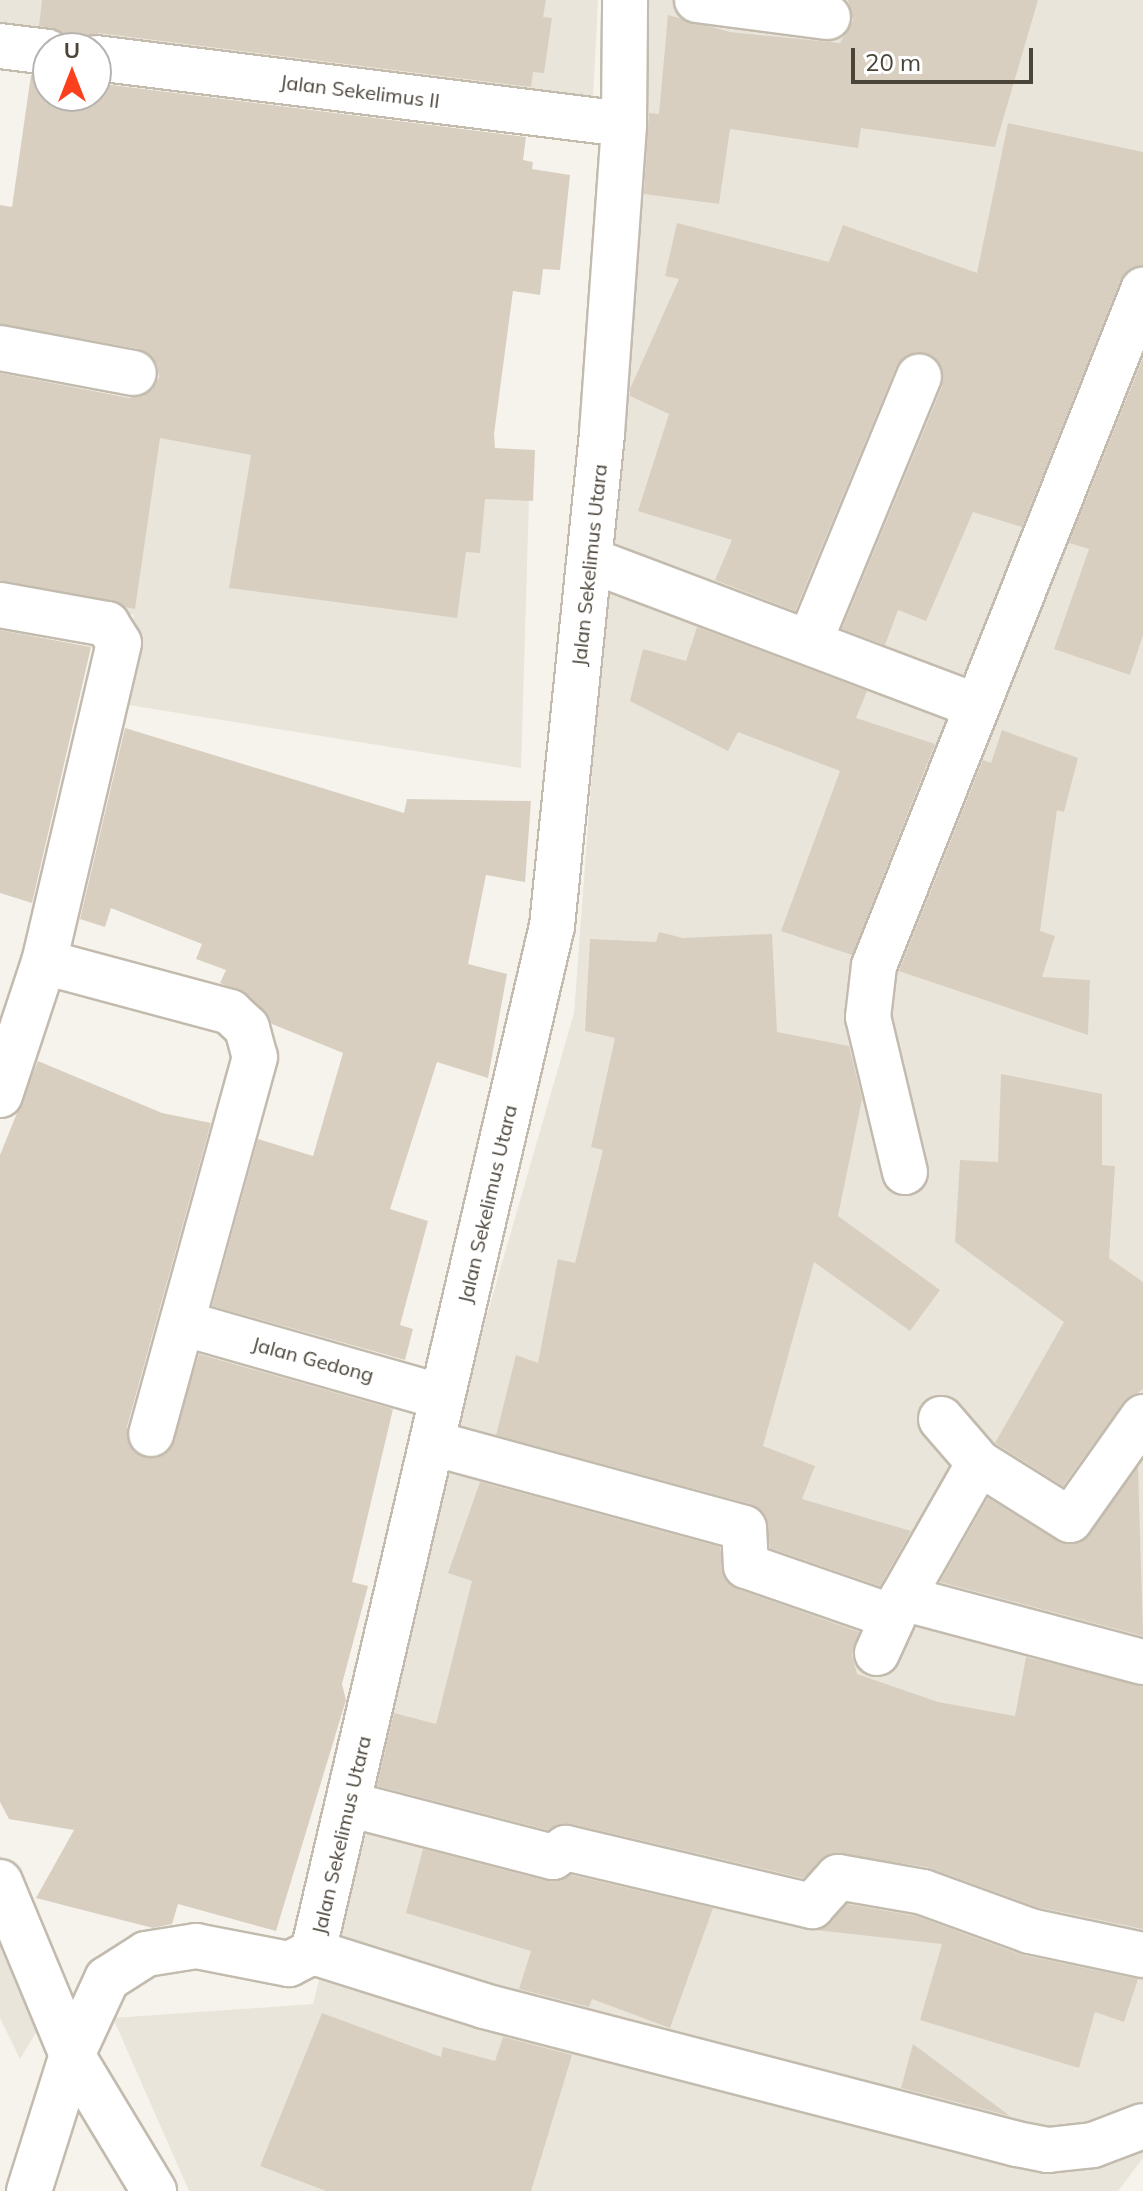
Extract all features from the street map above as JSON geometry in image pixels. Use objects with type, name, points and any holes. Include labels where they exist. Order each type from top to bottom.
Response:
[{"type":"street","name":"Jalan Sekelimus Utara","points":[[29,2191],[72,2055],[107,1979],[146,1954],[196,1946],[289,1964],[313,1952],[552,926],[590,560],[624,124],[625,0]]},
{"type":"street","points":[[697,0],[828,17]]},
{"type":"street","points":[[0,46],[32,50]]},
{"type":"street","name":"Jalan Sekelimus II","points":[[112,60],[624,124]]},
{"type":"street","points":[[905,1172],[868,1017],[874,966],[1143,290]]},
{"type":"street","points":[[0,348],[134,373]]},
{"type":"street","points":[[810,641],[919,377]]},
{"type":"street","points":[[590,560],[976,706]]},
{"type":"street","points":[[0,605],[107,624],[119,643],[44,962],[0,1095]]},
{"type":"street","points":[[44,962],[230,1012],[247,1028],[255,1057],[151,1434]]},
{"type":"street","name":"Jalan Gedong","points":[[182,1323],[442,1397]]},
{"type":"street","points":[[941,1419],[979,1463],[1070,1520],[1143,1417]]},
{"type":"street","points":[[432,1443],[744,1528],[746,1566],[890,1622],[1143,1662]]},
{"type":"street","points":[[890,1622],[979,1463]]},
{"type":"street","points":[[348,1804],[553,1857],[566,1848],[812,1906],[838,1877],[923,1892],[1030,1931],[1143,1955]]},
{"type":"street","points":[[0,1882],[72,2055],[154,2191]]},
{"type":"street","points":[[313,1952],[484,2006],[1017,2144],[1093,2145],[1143,2126]]},
{"type":"shaded area","points":[[0,0],[598,0],[592,117],[112,46],[112,32],[32,34],[0,29]]},
{"type":"shaded area","points":[[631,0],[1143,0],[1143,2158],[1118,2191],[189,2191],[113,2018],[313,2004],[485,1322],[574,1013],[616,451]]},
{"type":"shaded area","points":[[0,379],[530,465],[521,768],[122,704],[134,615],[0,594]]},
{"type":"shaded area","points":[[0,1854],[61,1991],[20,2059],[0,2018]]},
{"type":"building","points":[[42,0],[546,0],[543,17],[552,18],[544,73],[533,72],[531,87],[112,35],[112,32],[62,32],[39,26]]},
{"type":"building","points":[[848,0],[1038,0],[995,147],[861,128],[858,148],[730,129],[719,204],[644,194],[649,113],[659,114],[668,15],[730,32],[840,43],[853,21]]},
{"type":"building","points":[[31,75],[32,112],[112,112],[112,85],[526,137],[523,160],[533,162],[532,169],[570,175],[560,270],[543,269],[540,295],[513,291],[494,434],[495,448],[535,450],[533,501],[485,499],[480,553],[466,552],[457,618],[229,588],[251,455],[160,438],[135,609],[0,581],[0,373],[130,398],[152,390],[159,377],[157,364],[139,349],[0,324],[0,205],[12,207]]},
{"type":"building","points":[[1008,123],[1143,152],[1143,266],[1120,281],[1022,527],[973,512],[926,621],[898,610],[885,645],[842,629],[942,387],[938,361],[915,352],[896,367],[795,611],[715,580],[732,540],[638,511],[669,414],[630,396],[630,389],[679,279],[665,276],[677,223],[829,262],[843,225],[977,273]]},
{"type":"building","points":[[1143,358],[1143,635],[1130,675],[1054,649],[1089,549],[1069,543]]},
{"type":"building","points":[[697,627],[867,691],[856,718],[935,744],[852,955],[781,931],[840,771],[738,732],[728,751],[630,701],[643,649],[686,661]]},
{"type":"building","points":[[0,630],[91,647],[32,903],[0,893]]},
{"type":"building","points":[[125,728],[404,813],[407,799],[531,801],[525,882],[486,875],[468,964],[507,974],[488,1078],[437,1062],[390,1209],[428,1221],[400,1325],[413,1329],[405,1360],[212,1306],[258,1139],[313,1156],[343,1053],[272,1024],[247,994],[220,983],[226,970],[196,959],[202,944],[111,908],[105,927],[80,919]]},
{"type":"building","points":[[1002,730],[1078,758],[1064,812],[1057,810],[1040,931],[1055,936],[1042,977],[1090,980],[1088,1035],[899,971],[983,760],[991,763]]},
{"type":"building","points":[[659,932],[683,938],[772,934],[777,1032],[849,1046],[862,1099],[838,1216],[940,1290],[910,1331],[814,1262],[763,1446],[815,1466],[802,1499],[911,1531],[880,1586],[770,1548],[764,1513],[751,1504],[496,1435],[516,1355],[538,1363],[558,1259],[575,1263],[603,1150],[591,1147],[615,1038],[585,1031],[590,939],[656,942]]},
{"type":"building","points":[[38,1061],[162,1113],[211,1123],[127,1427],[134,1452],[157,1458],[169,1451],[199,1354],[393,1409],[352,1582],[368,1586],[342,1684],[346,1700],[276,1931],[178,1904],[172,1924],[153,1928],[36,1898],[74,1830],[9,1819],[0,1802],[0,1155]]},
{"type":"building","points":[[1001,1074],[1102,1094],[1102,1165],[1115,1166],[1109,1258],[1143,1282],[1143,1389],[1123,1403],[1063,1486],[995,1443],[1064,1322],[955,1242],[960,1160],[998,1162]]},
{"type":"building","points":[[1138,1467],[1143,1636],[940,1582],[988,1498],[1057,1541],[1080,1543]]},
{"type":"building","points":[[480,1482],[720,1547],[726,1580],[737,1589],[859,1632],[852,1655],[857,1674],[938,1702],[1015,1716],[1026,1657],[1143,1686],[1143,1929],[1037,1907],[927,1867],[831,1853],[803,1878],[572,1824],[548,1830],[377,1786],[394,1713],[436,1724],[472,1581],[448,1573]]},
{"type":"building","points":[[423,1849],[547,1881],[571,1875],[713,1908],[670,2028],[592,1999],[589,2007],[519,1989],[531,1951],[406,1913]]},
{"type":"building","points":[[847,1904],[916,1916],[1022,1955],[1138,1979],[1124,2022],[1095,2012],[1079,2068],[920,2020],[942,1944],[815,1930]]},
{"type":"building","points":[[322,2013],[441,2057],[443,2047],[495,2061],[503,2037],[572,2055],[531,2191],[326,2191],[260,2166]]},
{"type":"building","points":[[913,2044],[1010,2116],[901,2088]]}]
